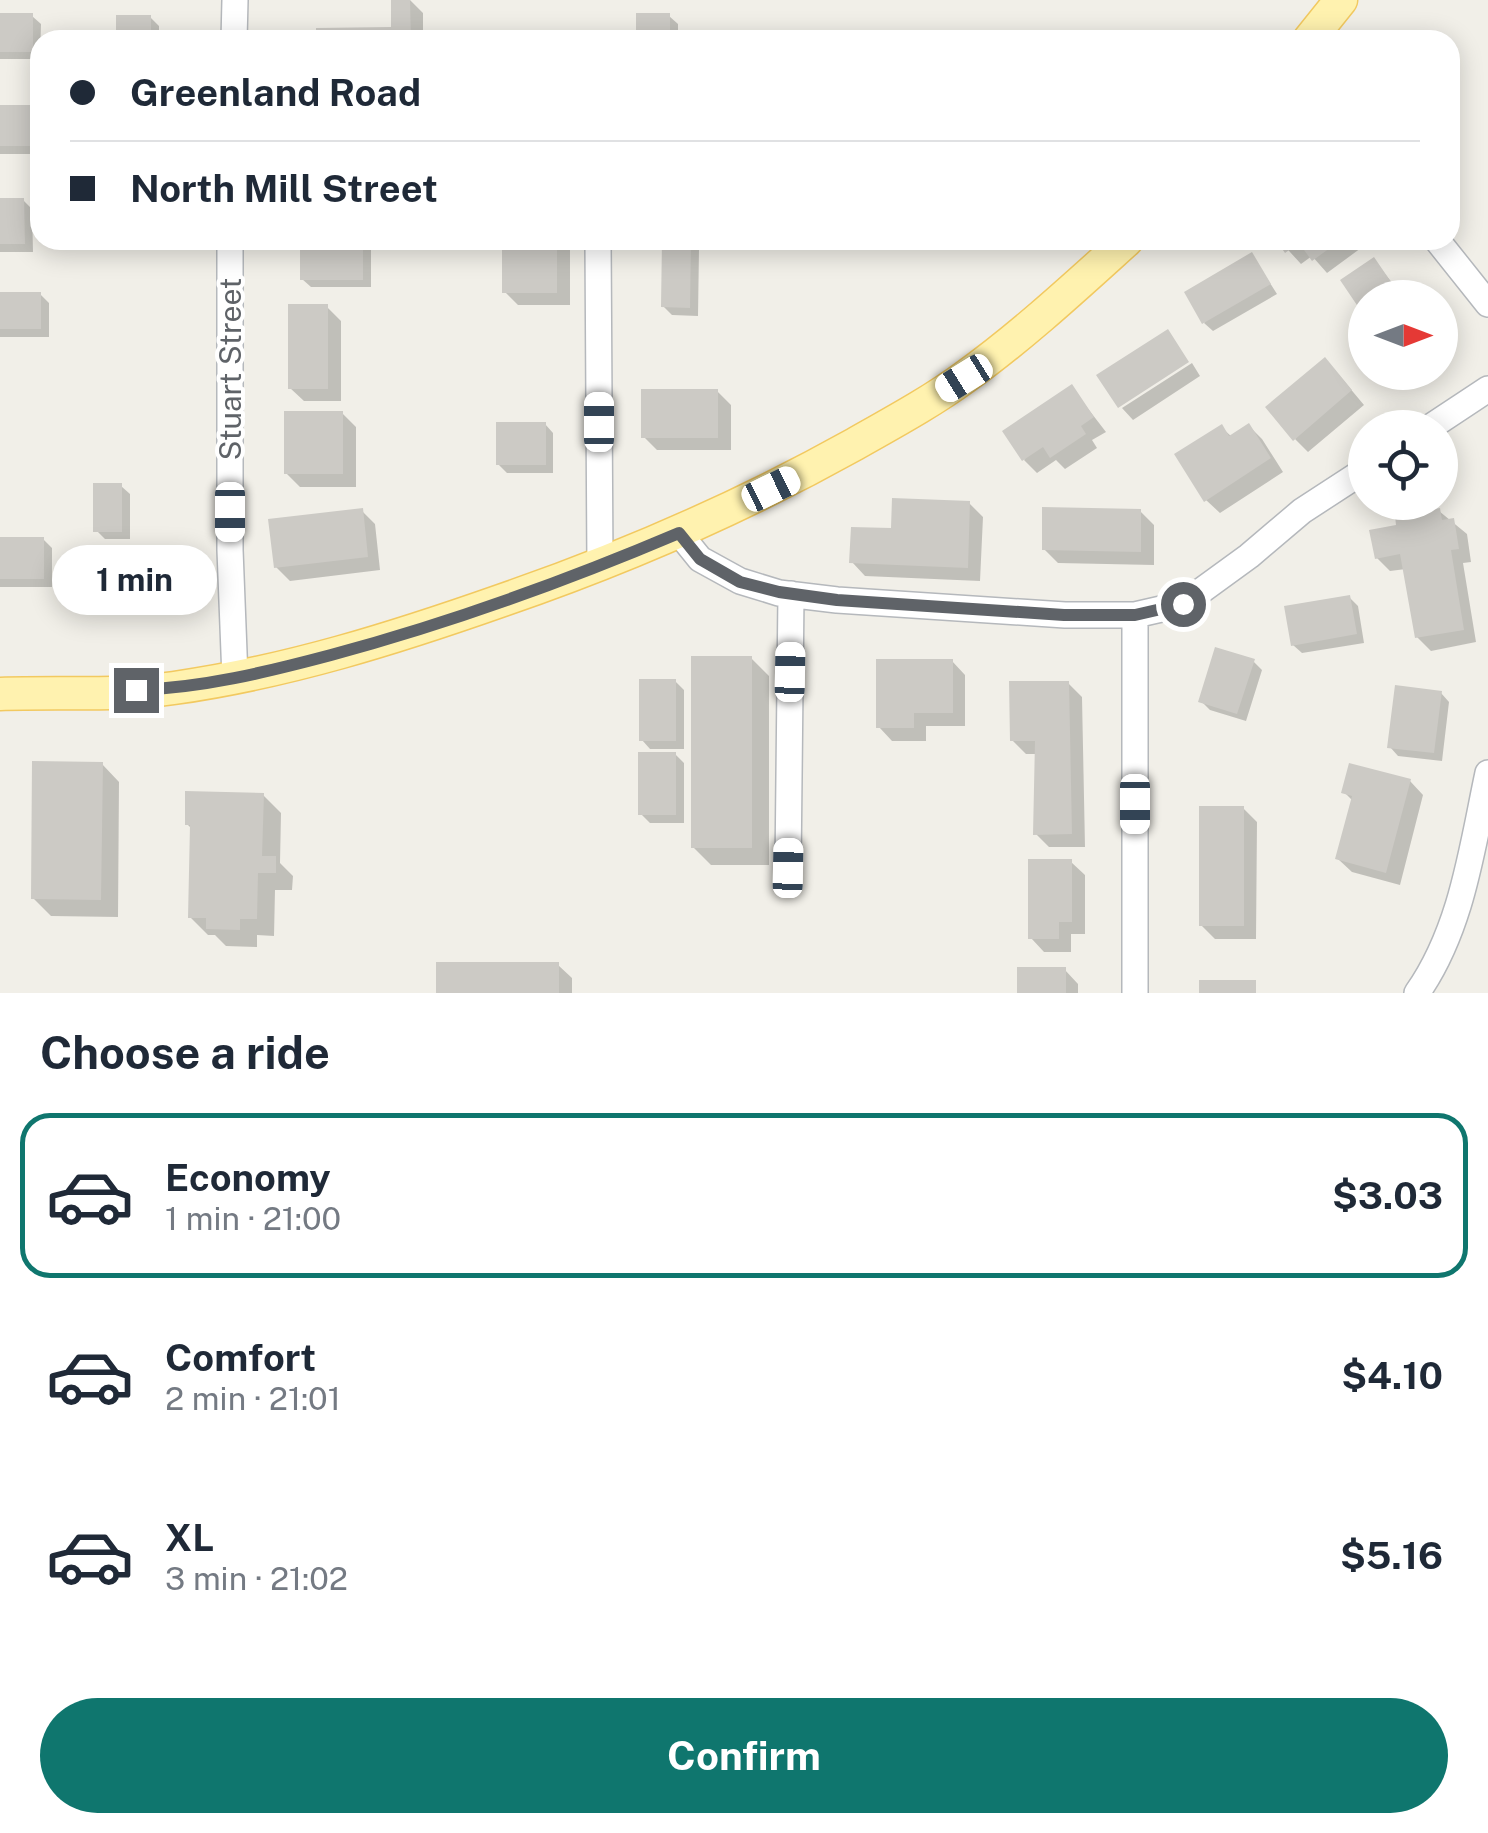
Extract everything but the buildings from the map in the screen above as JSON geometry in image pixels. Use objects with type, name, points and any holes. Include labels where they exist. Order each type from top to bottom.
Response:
[{"type":"main road","points":[[1317,30],[1341,0]]},
{"type":"main road","points":[[0,694],[169,689],[235,678],[397,637],[600,567],[802,474],[964,378],[1048,312],[1116,250]]},
{"type":"street","points":[[234,30],[235,0]]},
{"type":"street","name":"Stuart Street","points":[[230,250],[230,550],[235,678]]},
{"type":"street","points":[[598,250],[600,567]]},
{"type":"street","points":[[1445,250],[1488,304]]},
{"type":"street","points":[[1456,410],[1488,389]]},
{"type":"street","points":[[679,533],[700,559],[740,582],[790,594],[1064,615],[1135,615],[1183,604],[1250,556],[1302,511],[1348,481]]},
{"type":"street","points":[[788,868],[790,594]]},
{"type":"street","points":[[1135,615],[1135,993]]},
{"type":"street","points":[[1418,993],[1452,933],[1488,773]]},
{"type":"route","points":[[136,690],[235,678],[397,637],[600,567],[679,533],[700,559],[740,582],[779,592],[837,600],[1064,615],[1135,615],[1183,604]]}]
